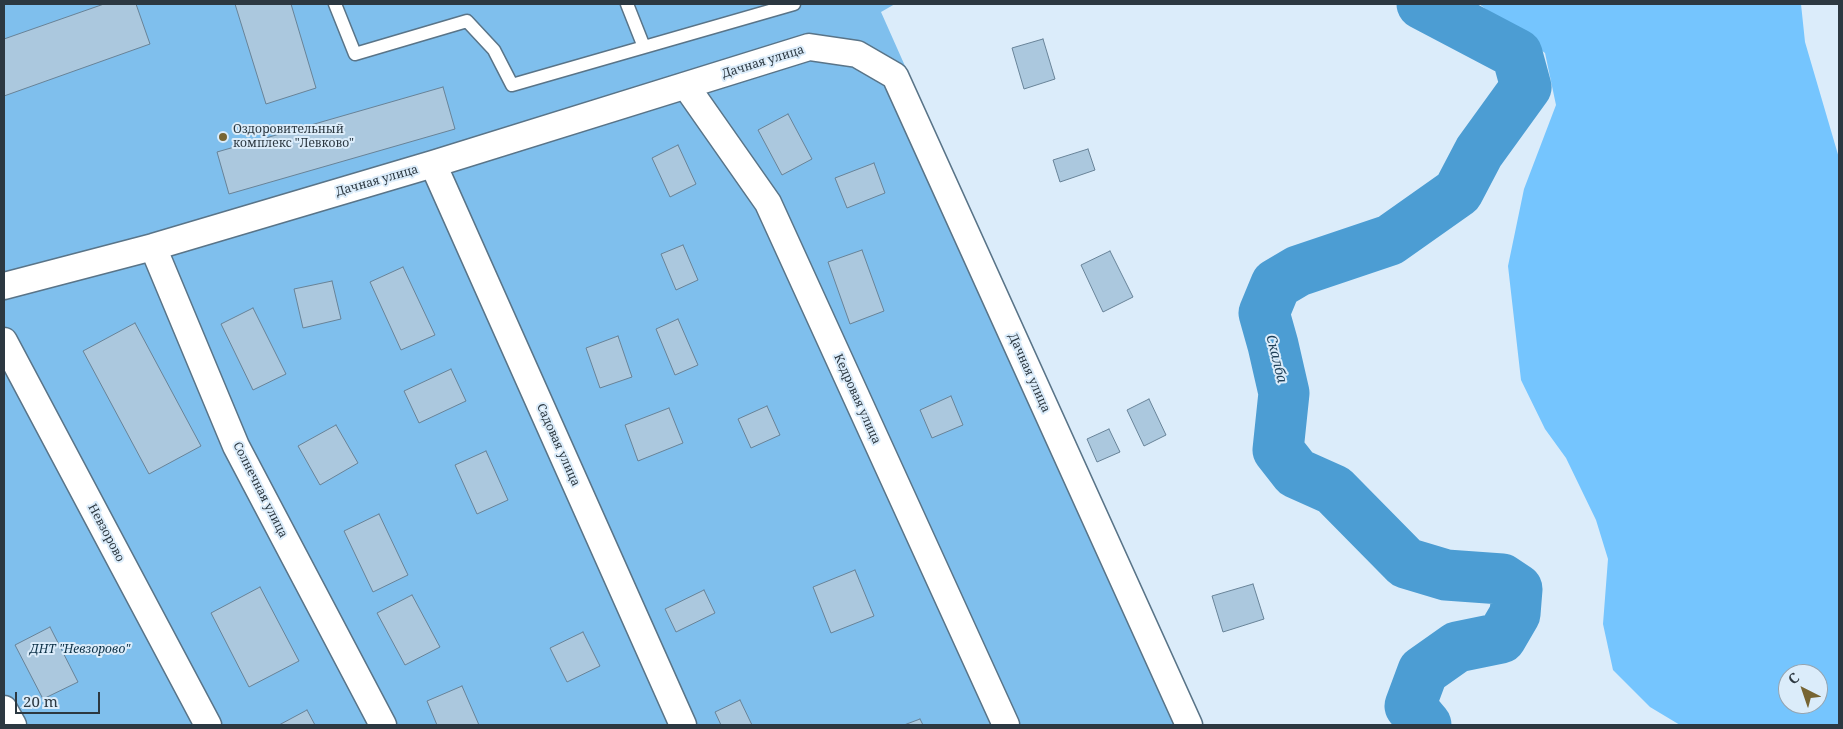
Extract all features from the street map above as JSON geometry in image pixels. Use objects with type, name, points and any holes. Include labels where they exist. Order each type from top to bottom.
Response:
[{"type":"street","name":"Дачная улица","points":[[4,286],[153,247],[433,164],[809,47],[857,54],[895,76],[1189,725]]},
{"type":"street","name":"Кедровая улица","points":[[686,86],[768,204],[1006,725]]},
{"type":"street","name":"Садовая улица","points":[[433,164],[683,725]]},
{"type":"street","name":"Солнечная улица","points":[[153,247],[236,446],[383,725]]},
{"type":"street","name":"Невзорово","points":[[4,341],[208,725]]},
{"type":"street","points":[[4,709],[13,725]]},
{"type":"lane","points":[[335,4],[355,54],[466,21],[494,50],[512,85],[794,4]]},
{"type":"lane","points":[[627,4],[644,47]]},
{"type":"green space","name":"ДНТ \"Невзорово\"","points":[[4,4],[895,4],[881,12],[1198,725],[4,725]]},
{"type":"shaded area","points":[[1479,4],[1801,4],[1805,42],[1839,158],[1839,725],[1680,725],[1650,707],[1613,670],[1603,624],[1608,559],[1596,520],[1566,458],[1545,429],[1521,380],[1508,266],[1524,189],[1556,105],[1545,53]]},
{"type":"building","points":[[104,4],[136,4],[150,44],[4,96],[4,39]]},
{"type":"building","points":[[235,4],[291,4],[316,88],[266,104]]},
{"type":"building","points":[[1043,39],[1055,79],[1024,89],[1012,48]]},
{"type":"building","points":[[443,87],[455,129],[229,194],[217,152]]},
{"type":"building","points":[[788,114],[812,159],[782,175],[758,130]]},
{"type":"building","points":[[678,145],[696,184],[670,197],[652,158]]},
{"type":"building","points":[[1088,149],[1095,170],[1060,182],[1053,160]]},
{"type":"building","points":[[874,163],[885,193],[847,208],[835,178]]},
{"type":"building","points":[[683,245],[698,280],[676,290],[661,254]]},
{"type":"building","points":[[862,250],[884,311],[850,324],[828,262]]},
{"type":"building","points":[[1110,251],[1133,297],[1103,312],[1081,265]]},
{"type":"building","points":[[403,267],[435,335],[401,350],[370,282]]},
{"type":"building","points":[[332,281],[341,319],[303,328],[294,289]]},
{"type":"building","points":[[253,308],[286,374],[253,390],[221,324]]},
{"type":"building","points":[[678,319],[698,365],[675,375],[656,329]]},
{"type":"building","points":[[135,323],[201,446],[149,474],[83,351]]},
{"type":"building","points":[[618,336],[632,377],[600,388],[586,348]]},
{"type":"building","points":[[451,369],[466,401],[419,423],[404,391]]},
{"type":"building","points":[[951,396],[963,425],[932,438],[920,410]]},
{"type":"building","points":[[1149,399],[1166,435],[1144,446],[1127,410]]},
{"type":"building","points":[[767,406],[780,435],[751,448],[738,419]]},
{"type":"building","points":[[669,408],[683,443],[638,461],[625,425]]},
{"type":"building","points":[[336,425],[358,463],[320,485],[298,446]]},
{"type":"building","points":[[1109,429],[1120,452],[1097,462],[1087,439]]},
{"type":"building","points":[[486,451],[508,500],[477,514],[455,465]]},
{"type":"building","points":[[379,514],[408,575],[373,592],[344,531]]},
{"type":"building","points":[[855,570],[874,616],[831,633],[813,587]]},
{"type":"building","points":[[1253,584],[1264,619],[1223,632],[1212,596]]},
{"type":"building","points":[[260,587],[299,661],[249,687],[211,613]]},
{"type":"building","points":[[704,590],[715,613],[676,632],[665,609]]},
{"type":"building","points":[[412,595],[440,647],[405,665],[377,613]]},
{"type":"building","points":[[50,627],[78,682],[43,699],[15,645]]},
{"type":"building","points":[[583,632],[600,666],[567,682],[550,648]]},
{"type":"building","points":[[462,686],[479,725],[437,725],[427,701]]},
{"type":"building","points":[[740,700],[752,725],[721,725],[715,712]]},
{"type":"building","points":[[307,710],[315,725],[279,725]]},
{"type":"building","points":[[920,719],[923,725],[904,725]]},
{"type":"waterway","name":"Скалба","points":[[1422,4],[1517,54],[1526,87],[1479,152],[1458,192],[1390,240],[1298,271],[1276,284],[1264,313],[1284,393],[1278,450],[1296,473],[1334,490],[1406,563],[1446,575],[1502,579],[1517,589],[1515,614],[1501,638],[1457,647],[1423,671],[1410,706],[1426,725]]},
{"type":"place","name":"Оздоровительный комплекс \"Левково\"","points":[[223,137]]}]
